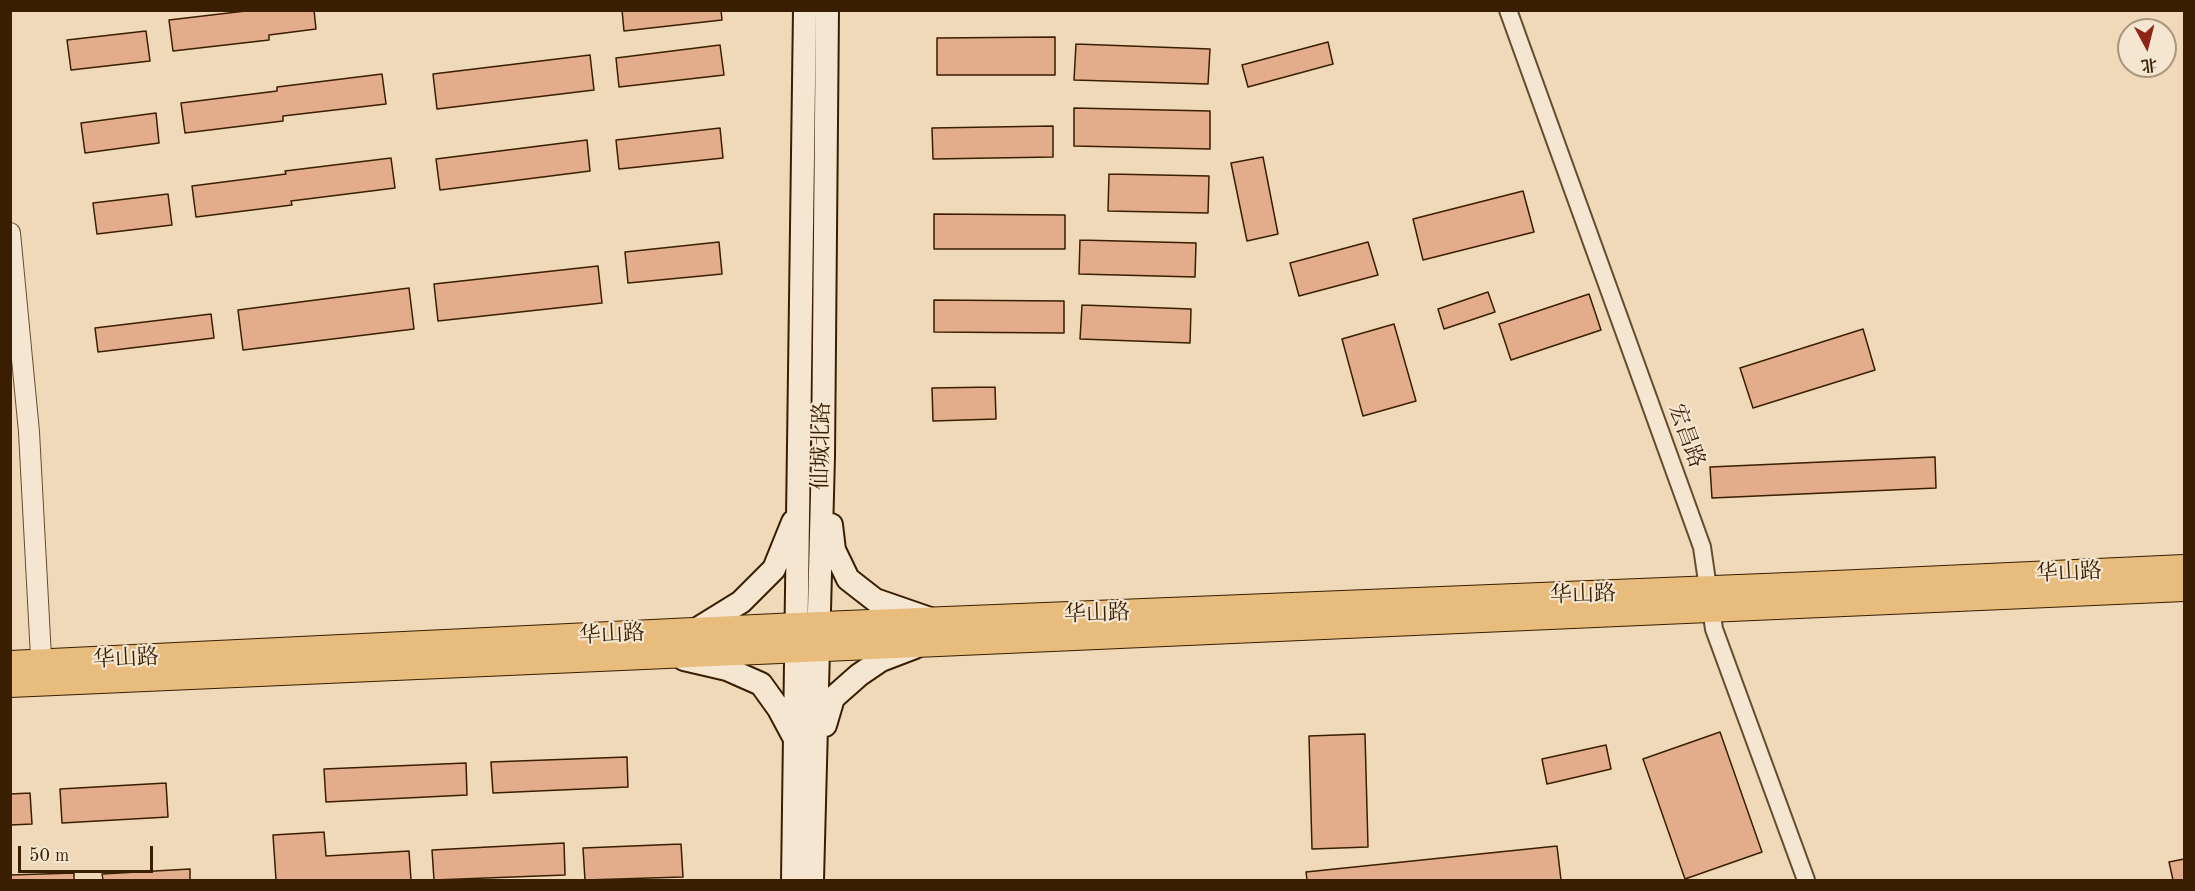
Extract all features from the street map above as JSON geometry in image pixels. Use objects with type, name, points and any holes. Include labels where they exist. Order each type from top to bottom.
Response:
[{"type":"main road","name":"仙城北路","points":[[805,10],[799,509],[816,755],[812,880]]},
{"type":"main road","name":"仙城北路","points":[[793,880],[795,740],[808,638],[822,456],[827,10]]},
{"type":"main road","points":[[822,456],[834,550],[848,579],[875,600],[934,621]]},
{"type":"main road","points":[[694,631],[741,602],[774,569],[799,509]]},
{"type":"main road","name":"华山路","points":[[10,664],[42,673],[694,631],[808,638],[934,621],[1710,599],[2184,568]]},
{"type":"main road","points":[[10,684],[42,673],[670,655],[808,638],[920,644],[1710,599],[2184,588]]},
{"type":"main road","points":[[816,755],[833,698],[859,675],[882,660],[920,644]]},
{"type":"main road","points":[[670,655],[726,669],[761,684],[779,709],[795,740]]},
{"type":"street","name":"宏昌路","points":[[1508,10],[1702,547],[1714,629],[1806,880]]},
{"type":"street","points":[[10,233],[29,432],[42,673]]},
{"type":"building","points":[[254,10],[314,10],[316,29],[269,35],[269,40],[173,51],[169,20]]},
{"type":"building","points":[[622,10],[721,10],[722,20],[624,31]]},
{"type":"building","points":[[146,31],[150,61],[71,70],[67,40]]},
{"type":"building","points":[[1055,37],[1055,75],[937,75],[937,38]]},
{"type":"building","points":[[1328,42],[1333,64],[1248,87],[1242,65]]},
{"type":"building","points":[[1076,44],[1210,49],[1208,84],[1074,80]]},
{"type":"building","points":[[720,45],[724,75],[619,87],[616,58]]},
{"type":"building","points":[[590,55],[594,90],[437,109],[433,74]]},
{"type":"building","points":[[382,74],[386,104],[283,116],[283,121],[185,133],[181,103],[277,91],[277,87]]},
{"type":"building","points":[[1074,108],[1210,111],[1210,149],[1074,146]]},
{"type":"building","points":[[156,113],[159,143],[85,153],[81,123]]},
{"type":"building","points":[[1053,126],[1053,157],[933,159],[932,128]]},
{"type":"building","points":[[720,128],[723,158],[619,169],[616,140]]},
{"type":"building","points":[[587,140],[590,171],[440,190],[436,159]]},
{"type":"building","points":[[1263,157],[1278,234],[1247,241],[1231,163]]},
{"type":"building","points":[[391,158],[395,188],[291,201],[292,205],[196,217],[192,186],[286,174],[285,171]]},
{"type":"building","points":[[1109,174],[1209,176],[1208,213],[1108,211]]},
{"type":"building","points":[[1523,191],[1534,232],[1423,260],[1413,219]]},
{"type":"building","points":[[168,194],[172,225],[97,234],[93,203]]},
{"type":"building","points":[[934,214],[1065,215],[1065,249],[934,249]]},
{"type":"building","points":[[1080,240],[1196,243],[1195,277],[1079,274]]},
{"type":"building","points":[[719,242],[722,274],[628,283],[625,252]]},
{"type":"building","points":[[1368,242],[1378,275],[1299,296],[1290,263]]},
{"type":"building","points":[[598,266],[602,303],[438,321],[434,284]]},
{"type":"building","points":[[409,288],[414,329],[243,350],[238,310]]},
{"type":"building","points":[[1488,292],[1495,312],[1444,329],[1438,309]]},
{"type":"building","points":[[1589,294],[1601,330],[1511,360],[1499,324]]},
{"type":"building","points":[[934,300],[1064,301],[1064,333],[934,332]]},
{"type":"building","points":[[1082,305],[1191,309],[1190,343],[1080,339]]},
{"type":"building","points":[[211,314],[214,338],[98,352],[95,328]]},
{"type":"building","points":[[1394,324],[1416,401],[1363,416],[1342,339]]},
{"type":"building","points":[[1863,329],[1875,370],[1753,408],[1740,368]]},
{"type":"building","points":[[995,387],[996,419],[933,421],[932,388]]},
{"type":"building","points":[[1935,457],[1936,488],[1712,498],[1710,467]]},
{"type":"building","points":[[1720,732],[1762,852],[1685,879],[1643,759]]},
{"type":"building","points":[[1365,734],[1368,847],[1312,849],[1309,736]]},
{"type":"building","points":[[1606,745],[1611,769],[1547,784],[1542,759]]},
{"type":"building","points":[[627,757],[628,787],[493,793],[491,762]]},
{"type":"building","points":[[466,763],[467,795],[326,802],[324,769]]},
{"type":"building","points":[[166,783],[168,817],[62,823],[60,789]]},
{"type":"building","points":[[30,793],[32,824],[10,825],[10,794]]},
{"type":"building","points":[[324,832],[326,856],[409,851],[411,880],[276,880],[273,835]]},
{"type":"building","points":[[564,843],[565,875],[434,880],[432,850]]},
{"type":"building","points":[[681,844],[683,877],[585,880],[583,848]]},
{"type":"building","points":[[1557,846],[1561,880],[1307,880],[1306,872]]},
{"type":"building","points":[[2184,859],[2184,880],[2173,880],[2169,862]]},
{"type":"building","points":[[190,869],[190,880],[103,880],[102,874]]},
{"type":"building","points":[[74,873],[74,880],[10,880],[10,875]]}]
